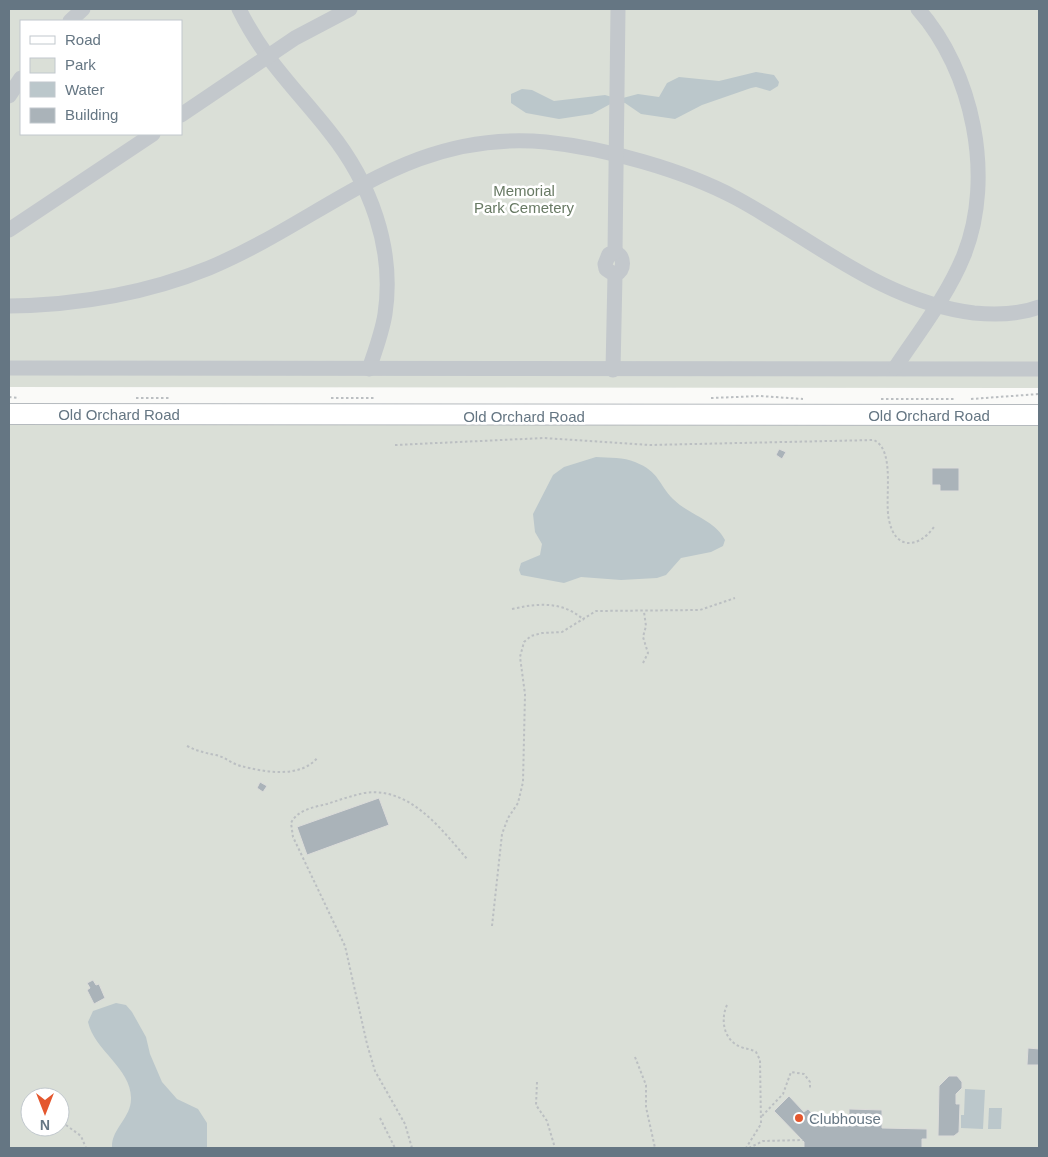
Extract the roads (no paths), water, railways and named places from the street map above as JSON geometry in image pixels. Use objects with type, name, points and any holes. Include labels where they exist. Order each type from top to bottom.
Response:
[{"type":"main road","name":"Old Orchard Road","points":[[9,414],[1039,415]]},
{"type":"lane","points":[[71,20],[83,9]]},
{"type":"lane","points":[[239,9],[267,57],[329,130],[364,183],[377,219],[387,268],[385,315],[369,369]]},
{"type":"lane","points":[[182,114],[295,38],[350,9]]},
{"type":"lane","points":[[613,370],[615,275],[621,270],[623,264],[622,259],[615,252],[618,9]]},
{"type":"lane","points":[[895,368],[935,306],[964,256],[974,225],[979,192],[978,162],[968,106],[955,69],[941,42],[918,9]]},
{"type":"lane","points":[[9,96],[20,80]]},
{"type":"lane","points":[[9,230],[152,135]]},
{"type":"lane","points":[[9,306],[80,302],[135,292],[173,281],[210,267],[364,183],[430,154],[488,142],[546,142],[616,155],[694,180],[734,197],[852,269],[903,294],[935,306],[963,311],[1008,315],[1039,307]]},
{"type":"lane","points":[[9,368],[1039,369]]},
{"type":"water","points":[[756,72],[774,75],[779,82],[778,86],[770,91],[756,87],[751,88],[702,105],[675,119],[641,114],[625,103],[614,102],[592,114],[559,119],[526,113],[511,103],[511,94],[522,89],[532,90],[554,101],[605,95],[619,99],[638,94],[659,97],[667,83],[679,77],[719,81]]},
{"type":"water","points":[[596,457],[626,459],[649,470],[679,505],[708,522],[721,533],[725,540],[723,546],[711,552],[681,558],[666,575],[657,578],[621,580],[581,577],[564,583],[521,575],[519,570],[521,563],[540,555],[542,544],[535,532],[533,514],[553,475],[564,467]]},
{"type":"water","points":[[116,1003],[126,1005],[132,1012],[146,1037],[150,1054],[162,1082],[177,1099],[198,1109],[207,1123],[207,1148],[112,1148],[115,1135],[130,1106],[130,1088],[126,1078],[97,1042],[88,1022],[93,1011]]},
{"type":"water","points":[[965,1089],[985,1090],[983,1129],[961,1128],[961,1115],[964,1115]]},
{"type":"water","points":[[989,1108],[1002,1108],[1001,1129],[988,1129]]},
{"type":"place","name":"Clubhouse","points":[[799,1118]]},
{"type":"park label","name":"Memorial Park Cemetery","points":[[524,198]]}]
